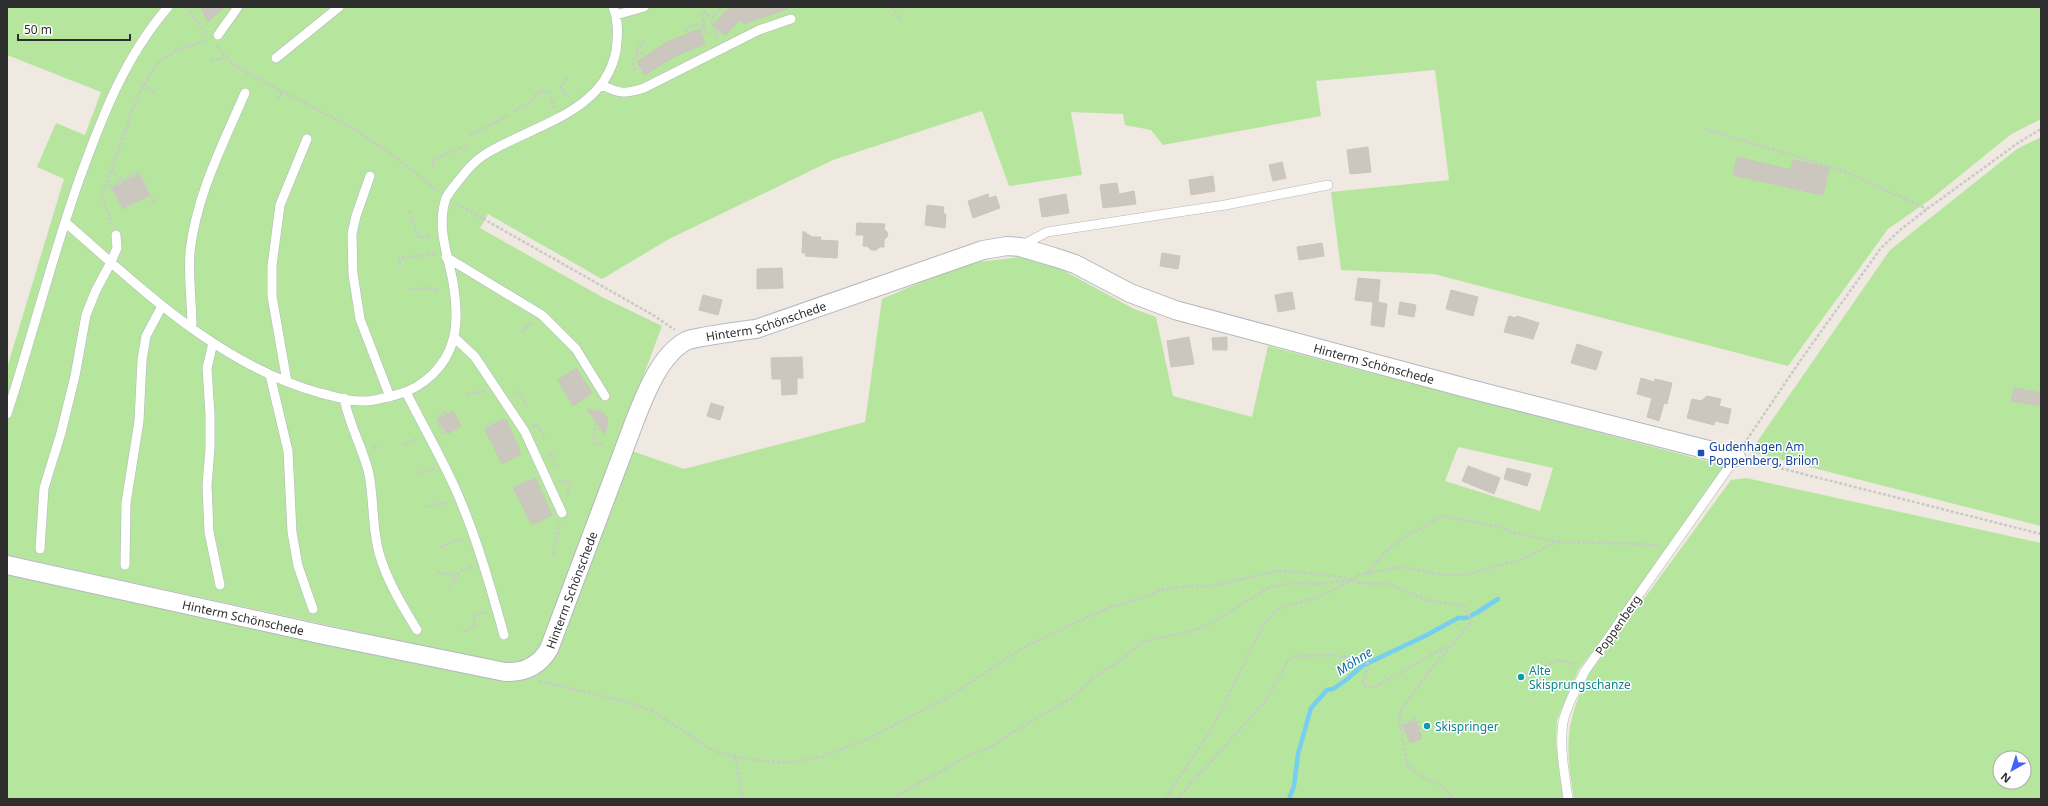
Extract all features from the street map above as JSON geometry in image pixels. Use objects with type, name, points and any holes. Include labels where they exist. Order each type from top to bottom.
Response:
[{"type":"street","name":"Hinterm Schönschede","points":[[7,564],[324,635],[512,672],[532,666],[544,657],[549,649],[635,420],[651,382],[662,364],[687,340],[728,332],[756,329],[983,250],[1007,246],[1020,247],[1075,264],[1130,293],[1175,310],[1470,389],[1736,457]]},
{"type":"lane","points":[[7,414],[65,222],[114,90],[148,31],[168,7]]},
{"type":"lane","points":[[218,35],[238,7]]},
{"type":"lane","points":[[276,58],[339,7]]},
{"type":"lane","points":[[65,222],[162,306],[230,355],[270,375],[287,382],[344,398],[364,401],[390,397],[414,390],[444,363],[454,337],[457,321],[452,282],[443,242],[442,223],[446,198],[473,163],[484,155],[589,100],[602,85],[614,63],[618,40],[615,11],[644,7]]},
{"type":"lane","points":[[602,85],[618,93],[629,93],[644,88],[759,30],[791,19]]},
{"type":"lane","points":[[192,328],[190,253],[194,227],[214,165],[245,93]]},
{"type":"lane","points":[[287,382],[272,296],[272,266],[280,205],[308,139]]},
{"type":"lane","points":[[370,176],[356,216],[352,234],[353,274],[360,319],[390,397]]},
{"type":"lane","name":"Hinterm Schönschede","points":[[1020,247],[1047,232],[1225,205],[1328,185]]},
{"type":"lane","points":[[40,549],[44,488],[64,419],[86,314],[117,248],[116,235]]},
{"type":"lane","points":[[446,255],[542,315],[576,349],[605,396]]},
{"type":"lane","points":[[125,565],[126,503],[138,421],[144,348],[146,336],[162,306]]},
{"type":"lane","points":[[454,337],[475,357],[514,415],[528,438],[544,476],[561,510]]},
{"type":"lane","points":[[213,343],[207,368],[210,421],[207,485],[209,532],[220,585]]},
{"type":"lane","points":[[270,375],[288,451],[292,532],[298,566],[313,609]]},
{"type":"lane","points":[[406,392],[460,500],[483,563],[504,635]]},
{"type":"lane","points":[[344,398],[348,417],[363,451],[369,475],[379,552],[391,585],[417,630]]},
{"type":"lane","name":"Poppenberg","points":[[1568,799],[1562,744],[1564,721],[1571,697],[1588,666],[1736,457]]},
{"type":"path","points":[[116,235],[102,196],[144,84],[159,62],[177,50],[211,39],[186,7]]},
{"type":"path","points":[[892,7],[901,21]]},
{"type":"path","points":[[723,12],[720,10],[716,12],[712,18],[712,27],[720,40],[727,46]]},
{"type":"path","points":[[704,11],[712,18]]},
{"type":"path","points":[[701,14],[705,23],[702,26],[704,34],[708,34]]},
{"type":"path","points":[[686,32],[686,28],[691,25],[697,24],[702,26]]},
{"type":"path","points":[[638,55],[637,48],[645,42]]},
{"type":"path","points":[[216,45],[226,57],[248,73],[356,130],[401,161],[446,198],[653,315],[687,340]]},
{"type":"path","points":[[635,70],[634,60],[638,55],[646,52]]},
{"type":"path","points":[[211,61],[226,57]]},
{"type":"path","points":[[564,96],[566,94],[560,87],[568,76]]},
{"type":"path","points":[[144,84],[154,92]]},
{"type":"path","points":[[514,111],[530,104],[536,95],[543,91],[549,94],[552,105],[558,117]]},
{"type":"path","points":[[277,99],[283,92]]},
{"type":"path","points":[[470,136],[509,115]]},
{"type":"path","points":[[1704,129],[1841,170],[1927,209]]},
{"type":"path","points":[[2041,129],[2018,142],[1927,209],[1890,239],[1868,266],[1767,408],[1736,457],[2041,534]]},
{"type":"path","points":[[433,168],[434,159],[466,146]]},
{"type":"path","points":[[111,170],[125,181]]},
{"type":"path","points":[[123,210],[111,186],[125,181],[139,172],[154,202],[151,206]]},
{"type":"path","points":[[410,211],[416,232],[420,238],[431,236],[429,222],[442,223]]},
{"type":"path","points":[[400,265],[399,258],[446,255]]},
{"type":"path","points":[[410,289],[434,288],[439,291]]},
{"type":"path","points":[[602,444],[595,443],[593,439],[599,411],[603,408]]},
{"type":"path","points":[[446,440],[437,422],[438,417],[447,410]]},
{"type":"path","points":[[486,427],[514,415]]},
{"type":"path","points":[[498,453],[528,438]]},
{"type":"path","points":[[417,474],[444,467]]},
{"type":"path","points":[[513,488],[535,477],[537,479],[544,476]]},
{"type":"path","points":[[425,507],[460,500]]},
{"type":"path","points":[[526,516],[549,504],[551,510],[561,510],[553,554]]},
{"type":"path","points":[[1366,574],[1385,552],[1402,539],[1441,516],[1496,526],[1511,532],[1556,542],[1644,544],[1672,548]]},
{"type":"path","points":[[440,547],[473,535]]},
{"type":"path","points":[[1165,799],[1213,727],[1259,633],[1269,617],[1278,609],[1320,596],[1344,585],[1357,575],[1402,567],[1444,575],[1464,576],[1523,559],[1556,542]]},
{"type":"path","points":[[450,588],[460,570],[483,563]]},
{"type":"path","points":[[512,672],[532,679],[653,710],[709,748],[735,757],[770,762],[794,762],[818,758],[850,747],[938,704],[1028,645],[1110,607],[1142,598],[1160,590],[1189,586],[1218,585],[1276,571],[1302,572],[1350,580],[1358,583],[1394,586],[1429,601],[1454,603],[1462,605],[1466,608],[1472,621],[1449,646],[1402,709],[1399,718],[1407,764],[1416,773],[1443,787],[1454,799]]},
{"type":"path","points":[[437,573],[446,573],[456,577]]},
{"type":"path","points":[[891,799],[968,756],[991,747],[1021,727],[1071,699],[1093,678],[1121,660],[1142,642],[1187,632],[1206,626],[1270,587],[1294,583],[1319,584],[1350,580]]},
{"type":"path","points":[[463,631],[476,626],[473,616],[497,608]]},
{"type":"path","points":[[1178,799],[1264,703],[1288,661],[1294,656],[1331,655],[1366,660],[1369,666],[1363,680],[1366,687],[1374,686],[1449,646]]},
{"type":"path","points":[[1526,674],[1559,660],[1588,666]]},
{"type":"path","points":[[1400,726],[1416,719],[1420,728],[1409,732]]},
{"type":"path","points":[[735,757],[743,799]]},
{"type":"green space","points":[[7,7],[2041,7],[2041,119],[2010,135],[1931,199],[1888,229],[1788,366],[1434,274],[1341,270],[1331,192],[1449,180],[1435,70],[1316,81],[1321,116],[1163,145],[1151,130],[1125,125],[1123,114],[1071,112],[1082,175],[1009,186],[982,111],[833,160],[669,239],[602,279],[488,214],[480,228],[602,297],[662,326],[540,651],[523,665],[505,664],[7,555],[7,368],[64,179],[37,167],[56,123],[85,135],[101,92],[7,55]]},
{"type":"green space","points":[[2041,137],[2041,526],[1750,452],[1890,250],[2017,149]]},
{"type":"green space","points":[[1020,257],[1057,267],[1134,309],[1156,317],[1173,396],[1252,417],[1268,346],[1726,466],[1672,547],[1579,669],[1557,720],[1556,743],[1563,799],[7,799],[7,572],[535,671],[632,451],[684,469],[865,422],[882,299],[946,271],[979,262]],"holes":[[[1458,447],[1553,468],[1540,511],[1445,481]]]},
{"type":"green space","points":[[1746,478],[2041,543],[2041,799],[1574,799],[1569,764],[1569,735],[1575,707],[1589,674],[1731,480]]},
{"type":"building","points":[[201,7],[224,7],[208,22]]},
{"type":"building","points":[[727,7],[787,7],[787,9],[744,24],[740,19],[725,36],[713,25],[729,8]]},
{"type":"building","points":[[700,29],[705,44],[675,56],[645,75],[637,62],[667,42]]},
{"type":"building","points":[[1368,147],[1371,172],[1350,174],[1347,150]]},
{"type":"building","points":[[1737,157],[1791,170],[1793,160],[1829,168],[1823,195],[1733,175]]},
{"type":"building","points":[[1282,162],[1286,178],[1273,181],[1269,165]]},
{"type":"building","points":[[139,175],[149,196],[123,208],[113,188]]},
{"type":"building","points":[[1213,176],[1215,191],[1191,195],[1189,180]]},
{"type":"building","points":[[1117,183],[1119,194],[1134,191],[1136,204],[1103,208],[1100,185]]},
{"type":"building","points":[[988,194],[989,198],[996,196],[1000,208],[973,218],[968,201]]},
{"type":"building","points":[[1066,194],[1069,213],[1042,217],[1039,199]]},
{"type":"building","points":[[927,205],[944,207],[943,214],[946,214],[945,228],[925,225]]},
{"type":"building","points":[[857,223],[885,224],[884,229],[888,233],[884,240],[884,247],[871,250],[867,246],[863,246],[864,235],[856,235]]},
{"type":"building","points":[[803,231],[812,237],[821,237],[820,240],[838,241],[837,258],[805,256],[806,253],[802,253]]},
{"type":"building","points":[[1322,243],[1324,256],[1299,260],[1297,247]]},
{"type":"building","points":[[1162,253],[1180,256],[1178,269],[1160,266]]},
{"type":"building","points":[[782,268],[783,288],[757,289],[757,269]]},
{"type":"building","points":[[1358,278],[1380,280],[1378,302],[1387,304],[1384,327],[1371,325],[1373,302],[1355,300]]},
{"type":"building","points":[[1451,290],[1478,297],[1473,316],[1446,309]]},
{"type":"building","points":[[1292,292],[1295,309],[1278,312],[1275,295]]},
{"type":"building","points":[[703,295],[722,300],[718,315],[699,310]]},
{"type":"building","points":[[1400,302],[1416,305],[1414,317],[1398,314]]},
{"type":"building","points":[[1509,316],[1516,318],[1517,316],[1539,323],[1533,339],[1504,332]]},
{"type":"building","points":[[1189,337],[1194,364],[1171,367],[1167,341]]},
{"type":"building","points":[[1227,337],[1227,350],[1213,350],[1212,338]]},
{"type":"building","points":[[1577,344],[1602,352],[1596,370],[1571,363]]},
{"type":"building","points":[[802,357],[803,378],[797,378],[797,394],[782,395],[781,379],[772,379],[771,358]]},
{"type":"building","points":[[576,368],[592,393],[573,406],[558,380]]},
{"type":"building","points":[[1641,378],[1654,382],[1655,379],[1672,383],[1667,404],[1664,403],[1659,421],[1647,417],[1652,398],[1637,394]]},
{"type":"building","points":[[2014,388],[2041,393],[2041,406],[2011,401]]},
{"type":"building","points":[[1707,396],[1721,399],[1719,406],[1731,409],[1728,424],[1715,421],[1714,425],[1687,418],[1692,399],[1701,401]]},
{"type":"building","points":[[711,403],[724,407],[720,420],[707,416]]},
{"type":"building","points":[[587,409],[604,413],[608,419],[605,435]]},
{"type":"building","points":[[453,411],[461,426],[447,434],[438,419]]},
{"type":"building","points":[[506,419],[521,454],[502,464],[485,429]]},
{"type":"building","points":[[1468,466],[1500,478],[1494,494],[1462,481]]},
{"type":"building","points":[[1507,468],[1531,474],[1527,486],[1504,479]]},
{"type":"building","points":[[535,478],[552,515],[532,525],[514,489]]},
{"type":"building","points":[[1415,721],[1422,738],[1410,743],[1403,726]]},
{"type":"waterway","name":"Möhne","points":[[1289,799],[1294,786],[1298,754],[1311,708],[1327,690],[1333,689],[1362,666],[1425,636],[1458,618],[1466,618],[1498,599]]},
{"type":"place","name":"Gudenhagen Am Poppenberg, Brilon","points":[[1701,453]]},
{"type":"place","name":"Alte Skisprungschanze","points":[[1521,677]]},
{"type":"place","name":"Skispringer","points":[[1427,726]]}]
